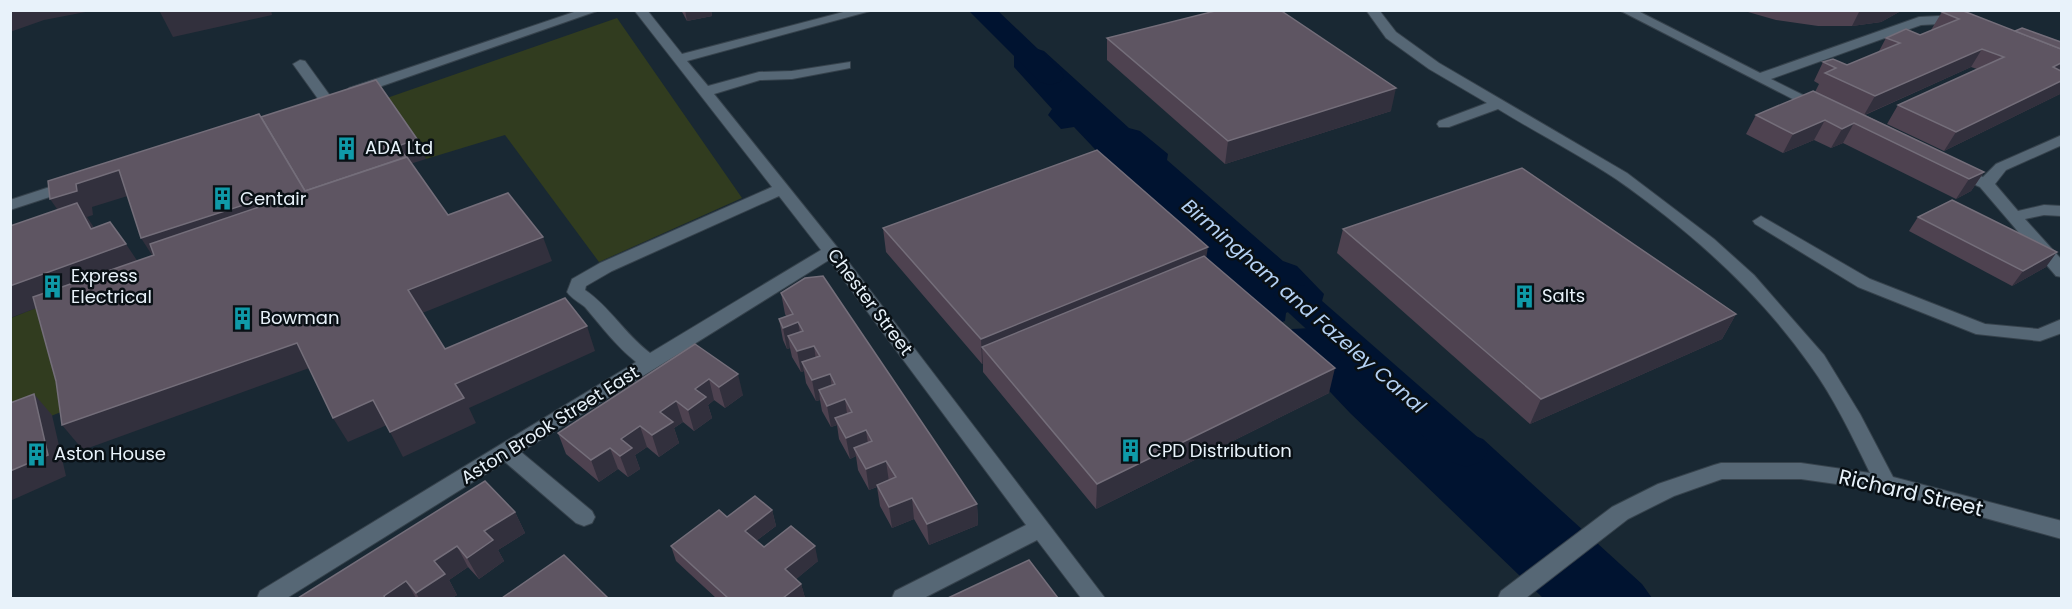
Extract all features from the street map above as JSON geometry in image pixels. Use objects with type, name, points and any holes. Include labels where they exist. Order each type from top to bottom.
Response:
[{"type":"street","points":[[300,64],[321,101],[594,10]]},
{"type":"street","name":"Chester Street","points":[[640,10],[831,251],[1094,598]]},
{"type":"street","points":[[679,60],[868,10]]},
{"type":"street","points":[[1372,10],[1391,35],[1434,66],[1621,176],[1708,243],[1748,279],[1817,360],[1853,419],[1886,483]]},
{"type":"street","points":[[1625,10],[1834,116]]},
{"type":"street","points":[[1760,78],[1919,21],[1939,20],[1976,30]]},
{"type":"street","points":[[704,92],[759,76],[792,75],[846,65]]},
{"type":"street","points":[[1444,124],[1499,104]]},
{"type":"street","points":[[1986,184],[2001,167],[2061,139]]},
{"type":"street","points":[[1942,167],[1986,184],[2061,272]]},
{"type":"street","points":[[10,205],[90,179]]},
{"type":"street","points":[[650,363],[624,343],[589,301],[576,292],[578,283],[606,267],[781,189]]},
{"type":"street","points":[[2014,217],[2044,210],[2061,211]]},
{"type":"street","points":[[1761,221],[1864,283],[1983,330],[2040,335],[2061,325]]},
{"type":"street","name":"Aston Brook Street East","points":[[268,598],[831,251]]},
{"type":"street","points":[[507,452],[584,517]]},
{"type":"street","name":"Richard Street","points":[[1510,597],[1620,513],[1666,490],[1721,471],[1801,471],[1886,483],[2061,530]]},
{"type":"street","points":[[903,598],[1041,528]]},
{"type":"green space","points":[[617,18],[742,198],[599,262],[505,135],[426,159],[384,99]]},
{"type":"green space","points":[[48,303],[76,406],[11,432],[11,318]]},
{"type":"water","points":[[1014,41],[1044,51],[1129,128],[1140,131],[1168,154],[1167,160],[1283,261],[1297,266],[1324,294],[1320,308],[1331,328],[1292,310],[1286,313],[1285,321],[1264,328],[1074,127],[1061,129],[1048,115],[1052,109],[1014,67]]},
{"type":"water","points":[[1311,328],[1427,439],[1437,441],[1437,435],[1427,417],[1483,439],[1642,584],[1652,598],[1543,598],[1350,413],[1297,357],[1288,333],[1292,329]]},
{"type":"building","points":[[1219,10],[1280,10],[1396,88],[1228,141],[1107,38]]},
{"type":"building","points":[[1961,10],[2061,49],[2061,63],[2053,67],[2061,71],[2061,81],[1956,132],[1898,105],[2004,57],[1982,49],[1875,96],[1825,73],[1836,68],[1823,62],[1833,59],[1847,65],[1900,43],[1886,38],[1906,29],[1920,35],[1959,19],[1942,12]]},
{"type":"building","points":[[2022,28],[2061,42],[2061,49],[2015,31]]},
{"type":"building","name":"ADA Ltd","points":[[376,80],[417,139],[398,146],[406,157],[305,191],[261,117]]},
{"type":"building","points":[[1813,91],[1984,172],[1969,179],[1854,123],[1842,129],[1825,120],[1793,134],[1756,115]]},
{"type":"building","name":"Bowman","points":[[259,114],[305,191],[407,157],[448,215],[508,193],[543,237],[408,290],[445,349],[565,298],[587,326],[455,384],[464,398],[390,432],[373,400],[333,418],[297,343],[62,425],[56,381],[33,297],[154,255],[150,244],[262,206],[259,200],[141,238],[119,170],[76,184],[77,191],[50,199],[48,181]]},
{"type":"building","points":[[1097,150],[1208,247],[981,339],[883,228]]},
{"type":"building","name":"Salts","points":[[1522,168],[1736,314],[1541,399],[1343,229]]},
{"type":"building","points":[[1952,200],[2057,252],[2023,271],[1918,217]]},
{"type":"building","points":[[77,203],[91,229],[110,222],[126,244],[10,286],[10,226]]},
{"type":"building","name":"CPD Distribution","points":[[1204,256],[1335,368],[1097,484],[982,347]]},
{"type":"building","points":[[823,276],[977,504],[927,524],[912,498],[889,507],[877,485],[896,477],[886,461],[866,469],[854,448],[872,441],[866,430],[846,438],[835,418],[852,412],[845,399],[827,406],[819,390],[835,384],[830,374],[812,380],[802,362],[820,356],[814,346],[797,351],[788,336],[803,331],[798,322],[783,328],[779,319],[793,314],[781,293],[805,278]]},
{"type":"building","points":[[695,344],[738,374],[719,387],[709,379],[695,389],[706,397],[688,410],[676,401],[660,412],[673,422],[652,435],[640,426],[621,439],[632,448],[620,456],[610,448],[591,460],[558,433]]},
{"type":"building","points":[[34,394],[48,455],[10,471],[10,403]]},
{"type":"building","points":[[485,481],[515,512],[484,531],[493,540],[467,558],[457,546],[434,561],[445,574],[416,593],[406,581],[384,596],[385,598],[298,598]]},
{"type":"building","points":[[755,496],[772,510],[745,531],[764,547],[791,526],[815,546],[785,569],[801,584],[783,598],[728,598],[671,546],[719,510],[727,517]]},
{"type":"building","points":[[564,555],[608,598],[502,598]]},
{"type":"building","points":[[1029,560],[1058,598],[948,598]]},
{"type":"waterway","name":"Birmingham and Fazeley Canal","points":[[981,10],[1050,76]]},
{"type":"waterway","name":"Birmingham and Fazeley Canal","points":[[1292,295],[1466,451]]},
{"type":"place","name":"ADA Ltd","points":[[347,148]]},
{"type":"place","name":"Centair","points":[[222,199]]},
{"type":"place","name":"Express Electrical","points":[[53,286]]},
{"type":"place","name":"Salts","points":[[1524,296]]},
{"type":"place","name":"Bowman","points":[[242,318]]},
{"type":"place","name":"CPD Distribution","points":[[1130,451]]},
{"type":"place","name":"Aston House","points":[[36,454]]}]
